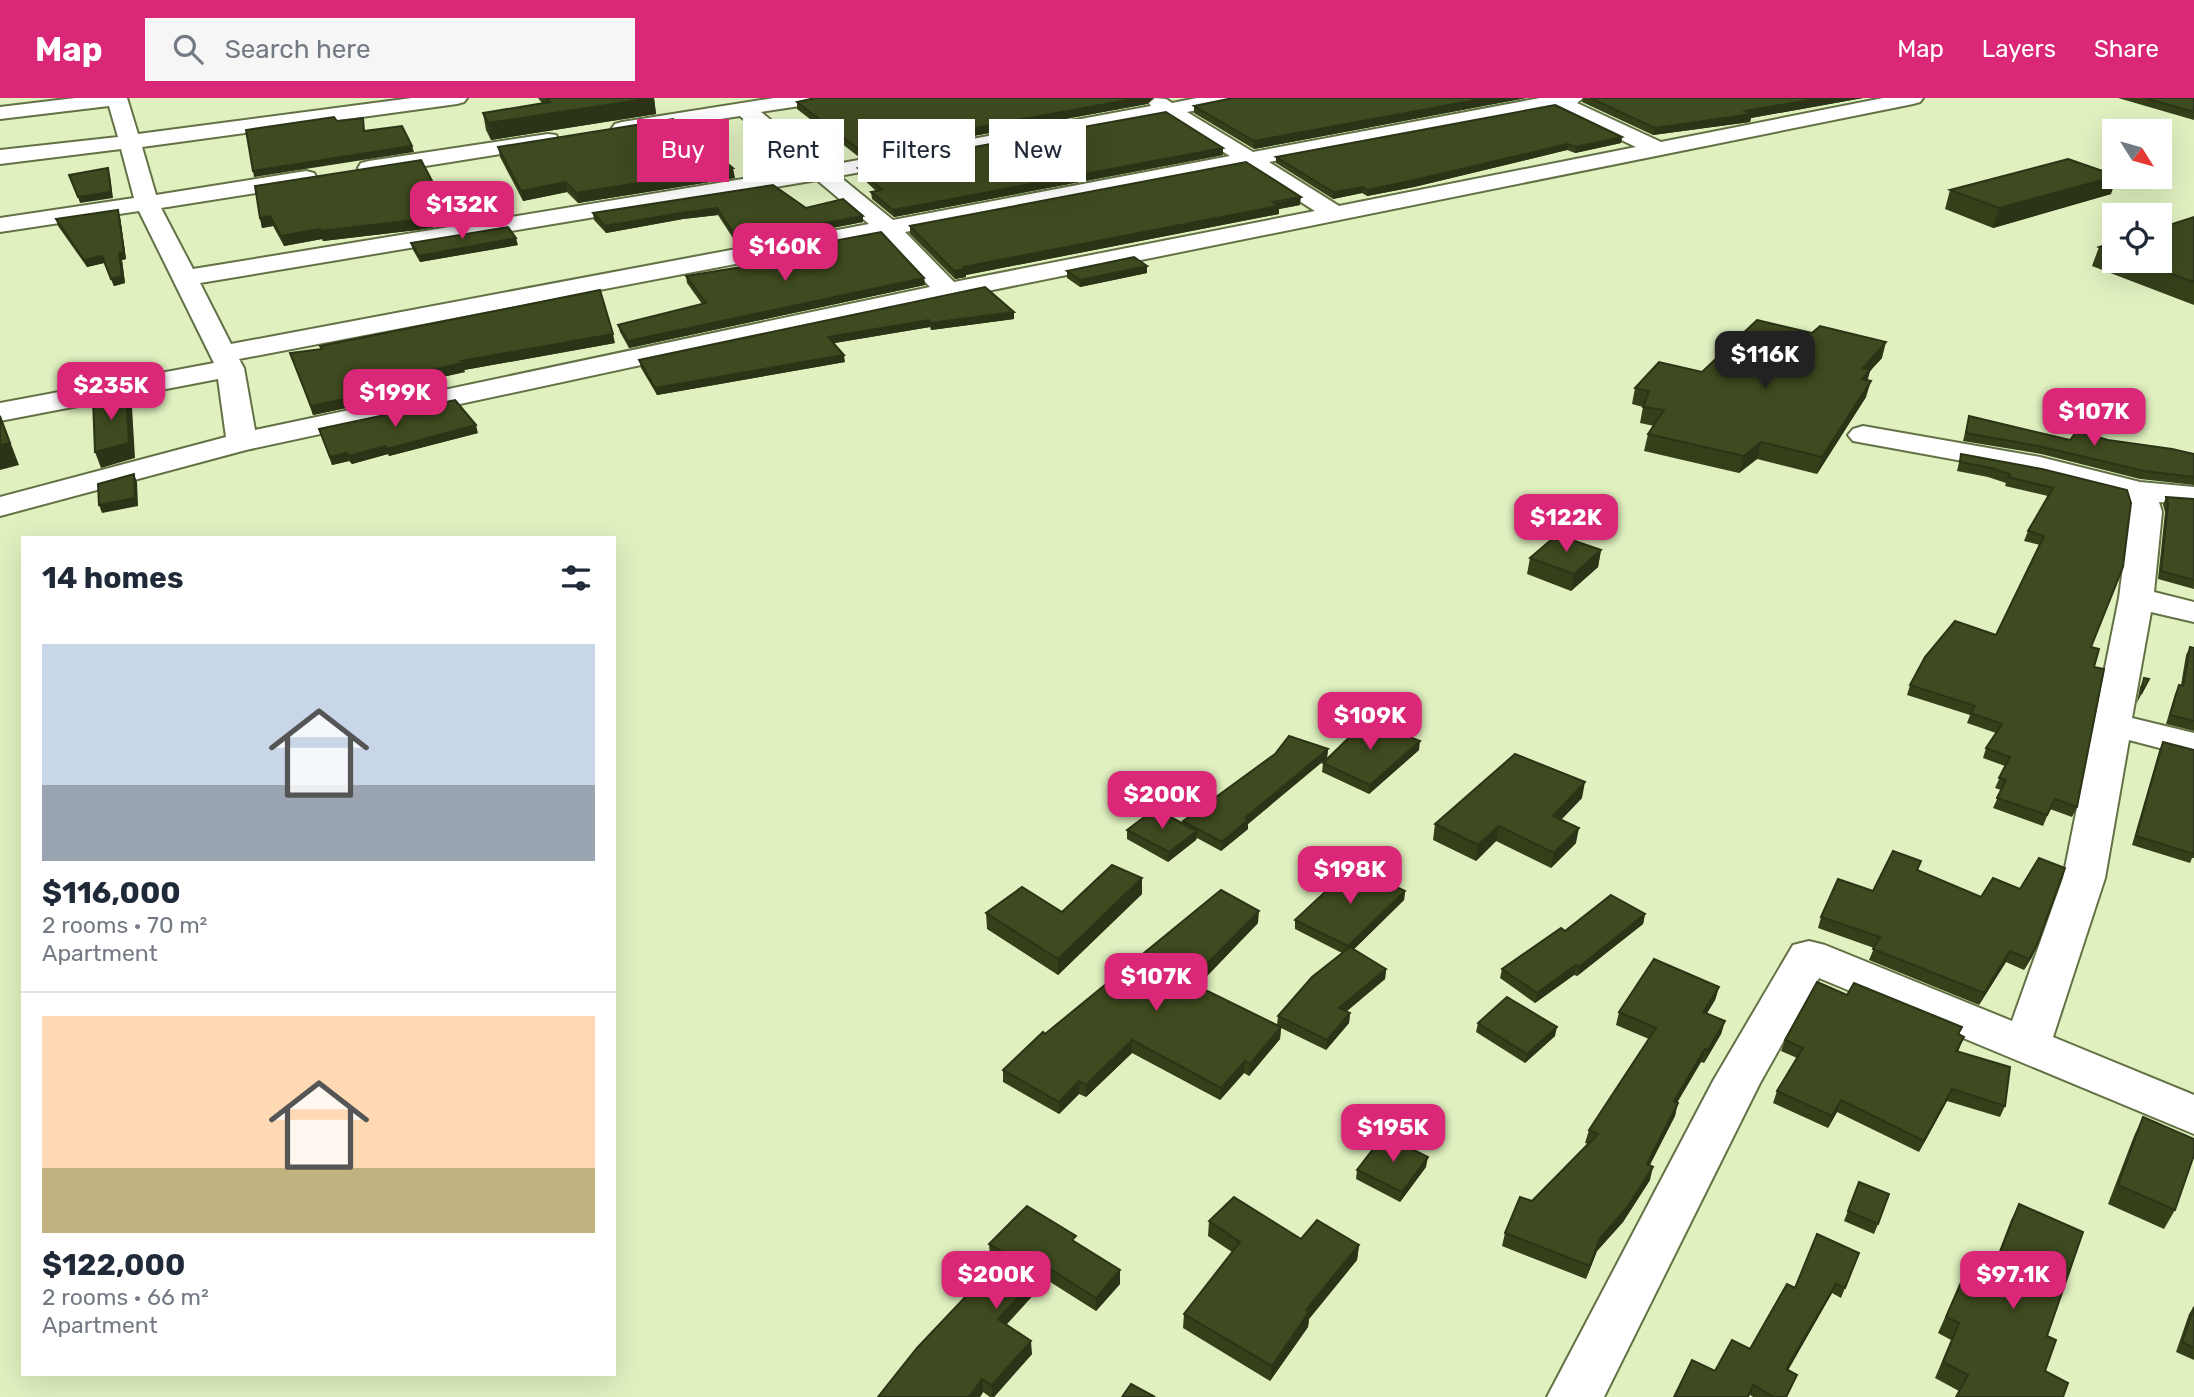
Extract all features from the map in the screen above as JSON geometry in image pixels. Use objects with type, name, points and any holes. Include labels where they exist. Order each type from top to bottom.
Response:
[{"type":"street","points":[[0,157],[457,98]]},
{"type":"street","points":[[595,132],[813,98]]},
{"type":"street","points":[[1148,98],[1170,108],[1335,213]]},
{"type":"street","points":[[844,169],[1230,98]]},
{"type":"street","points":[[0,507],[242,442],[948,291],[1913,98]]},
{"type":"street","points":[[0,113],[117,99],[147,203],[226,361],[242,442]]},
{"type":"street","points":[[0,411],[226,361],[887,227],[1560,99],[1656,148]]},
{"type":"street","points":[[744,108],[757,119]]},
{"type":"street","points":[[351,171],[568,136]]},
{"type":"street","points":[[0,225],[323,175]]},
{"type":"street","points":[[183,278],[767,182]]},
{"type":"street","points":[[833,182],[887,227],[948,291]]},
{"type":"street","points":[[1863,435],[2040,466],[2140,491],[2194,496]]},
{"type":"street","points":[[2027,1044],[2084,878],[2136,598],[2146,512],[2140,491]]},
{"type":"street","points":[[2136,598],[2194,612]]},
{"type":"street","points":[[2113,725],[2194,746]]},
{"type":"street","points":[[1575,1397],[1737,1081],[1810,956],[2194,1115]]},
{"type":"building","points":[[547,98],[652,98],[488,123],[483,113],[550,102]]},
{"type":"building","points":[[815,98],[1139,98],[1023,119],[989,119],[989,125],[975,128],[975,119],[858,119],[858,149],[844,138],[844,119],[819,119],[797,102]]},
{"type":"building","points":[[1233,98],[1487,98],[1254,141],[1194,106]]},
{"type":"building","points":[[1590,98],[1822,98],[1745,111],[1752,114],[1655,128]]},
{"type":"building","points":[[2145,98],[2194,98],[2194,112]]},
{"type":"building","points":[[1555,105],[1622,137],[1576,147],[1568,144],[1367,190],[1363,187],[1333,192],[1276,157]]},
{"type":"building","points":[[1166,112],[1223,148],[1086,174],[1086,127]]},
{"type":"building","points":[[334,117],[337,121],[363,118],[364,131],[402,126],[412,146],[253,171],[246,130]]},
{"type":"building","points":[[637,125],[637,182],[645,182],[576,193],[566,182],[521,191],[498,147]]},
{"type":"building","points":[[989,144],[989,182],[1042,182],[893,210],[871,192],[882,190],[873,182],[975,182],[975,147]]},
{"type":"building","points":[[2068,159],[2102,171],[2102,180],[1999,208],[1950,190]]},
{"type":"building","points":[[421,160],[442,200],[482,191],[494,207],[415,220],[320,229],[281,236],[270,216],[260,218],[255,186]]},
{"type":"building","points":[[1246,162],[1301,197],[1273,202],[1279,206],[963,267],[965,269],[954,271],[910,226]]},
{"type":"building","points":[[108,168],[111,192],[78,197],[69,175]]},
{"type":"building","points":[[773,185],[806,208],[843,199],[863,216],[737,239],[717,208],[605,226],[593,213]]},
{"type":"building","points":[[118,210],[124,252],[119,253],[122,276],[111,279],[102,256],[84,260],[56,219]]},
{"type":"building","points":[[2194,217],[2194,282],[2169,273],[2172,273],[2172,224]]},
{"type":"building","points":[[508,227],[516,238],[419,256],[411,243]]},
{"type":"building","points":[[881,232],[924,278],[628,341],[618,325],[706,303],[686,276],[754,265],[749,257]]},
{"type":"building","points":[[1134,257],[1147,266],[1080,280],[1067,271]]},
{"type":"building","points":[[985,287],[1014,312],[931,323],[929,320],[828,337],[844,355],[655,388],[639,360]]},
{"type":"building","points":[[600,290],[613,334],[461,361],[463,363],[431,370],[439,379],[311,406],[290,353],[322,349],[320,346]]},
{"type":"building","points":[[1757,320],[1812,333],[1820,326],[1886,342],[1863,368],[1870,370],[1862,379],[1871,381],[1822,457],[1761,442],[1744,456],[1648,434],[1664,410],[1643,407],[1649,391],[1635,388],[1659,362],[1702,372]]},
{"type":"building","points":[[126,393],[129,443],[95,452],[93,399]]},
{"type":"building","points":[[455,400],[476,425],[387,449],[386,446],[349,456],[347,453],[330,457],[319,429]]},
{"type":"building","points":[[0,416],[10,443],[0,445]]},
{"type":"building","points":[[1969,416],[2070,440],[2077,431],[2108,440],[2194,454],[2194,477],[2144,471],[2043,447],[1966,433]]},
{"type":"building","points":[[1961,454],[2042,469],[2127,490],[2131,503],[2123,567],[2091,647],[2099,649],[2094,667],[2104,669],[2077,807],[2055,799],[2047,815],[1997,798],[2006,780],[1999,778],[2010,757],[1986,748],[2002,724],[1971,713],[1975,706],[1910,685],[1925,657],[1955,621],[1996,635],[2044,536],[2028,531],[2053,488],[2008,477],[2010,474],[1991,468],[1960,462]]},
{"type":"building","points":[[134,474],[135,498],[99,505],[98,484]]},
{"type":"building","points":[[2166,497],[2194,499],[2194,580],[2161,571],[2168,504]]},
{"type":"building","points":[[1557,535],[1601,550],[1574,574],[1530,558]]},
{"type":"building","points":[[2190,647],[2194,648],[2194,721],[2170,715],[2179,685],[2183,686]]},
{"type":"building","points":[[2144,678],[2149,679],[2141,694]]},
{"type":"building","points":[[1367,720],[1420,741],[1370,785],[1323,763]]},
{"type":"building","points":[[1289,736],[1328,749],[1245,818],[1248,820],[1222,842],[1183,821],[1275,754]]},
{"type":"building","points":[[2163,742],[2194,750],[2194,854],[2136,836]]},
{"type":"building","points":[[1515,754],[1585,782],[1553,816],[1579,828],[1554,853],[1499,826],[1478,845],[1435,824]]},
{"type":"building","points":[[1155,809],[1197,831],[1169,852],[1127,830]]},
{"type":"building","points":[[1893,851],[1921,861],[1917,870],[1981,897],[1993,878],[2020,889],[2039,858],[2065,868],[2037,945],[2029,959],[2010,951],[1984,993],[1873,949],[1880,937],[1821,917],[1838,879],[1873,891]]},
{"type":"building","points":[[1112,865],[1142,878],[1058,959],[986,913],[1022,887],[1062,912]]},
{"type":"building","points":[[1353,866],[1405,891],[1348,946],[1295,920]]},
{"type":"building","points":[[1221,890],[1259,911],[1189,982],[1281,1027],[1250,1064],[1245,1061],[1221,1088],[1132,1040],[1086,1085],[1079,1081],[1059,1102],[1003,1070],[1043,1032],[1045,1034]]},
{"type":"building","points":[[1611,895],[1645,914],[1579,967],[1576,965],[1537,993],[1502,969],[1561,928],[1565,931]]},
{"type":"building","points":[[1350,947],[1386,969],[1339,1008],[1350,1013],[1327,1040],[1278,1016],[1312,977]]},
{"type":"building","points":[[1654,959],[1719,987],[1703,1012],[1725,1021],[1674,1101],[1678,1103],[1647,1164],[1653,1167],[1626,1209],[1600,1238],[1590,1266],[1505,1233],[1520,1197],[1532,1201],[1598,1134],[1589,1130],[1656,1028],[1619,1012]]},
{"type":"building","points":[[1817,982],[1847,995],[1854,983],[1962,1027],[1958,1034],[1964,1037],[1956,1051],[2010,1067],[2005,1106],[1952,1089],[1924,1141],[1841,1100],[1832,1116],[1777,1091],[1803,1048],[1785,1040]]},
{"type":"building","points":[[1507,997],[1557,1027],[1527,1054],[1478,1023]]},
{"type":"building","points":[[2143,1117],[2194,1139],[2194,1155],[2175,1210],[2118,1185]]},
{"type":"building","points":[[1384,1135],[1428,1157],[1402,1192],[1357,1170]]},
{"type":"building","points":[[1859,1182],[1889,1194],[1878,1224],[1848,1211]]},
{"type":"building","points":[[1234,1197],[1301,1239],[1317,1220],[1359,1245],[1306,1310],[1309,1312],[1272,1366],[1184,1314],[1240,1242],[1209,1221]]},
{"type":"building","points":[[2019,1204],[2083,1232],[2047,1336],[2056,1340],[2045,1371],[2068,1383],[2063,1397],[1956,1397],[1968,1375],[1943,1362],[1959,1323],[1946,1317],[1972,1257],[1994,1268]]},
{"type":"building","points":[[1027,1206],[1076,1236],[1072,1240],[1120,1270],[1096,1298],[1047,1267],[998,1319],[1031,1341],[992,1385],[982,1379],[969,1397],[878,1397],[917,1348],[1006,1254],[989,1244]]},
{"type":"building","points":[[1817,1234],[1859,1253],[1845,1288],[1836,1284],[1786,1369],[1797,1375],[1786,1397],[1774,1397],[1753,1385],[1748,1397],[1674,1397],[1692,1360],[1715,1371],[1732,1340],[1750,1349],[1787,1284],[1795,1288]]},
{"type":"building","points":[[2194,1307],[2194,1348],[2182,1342]]},
{"type":"building","points":[[1131,1384],[1155,1397],[1122,1397]]}]
